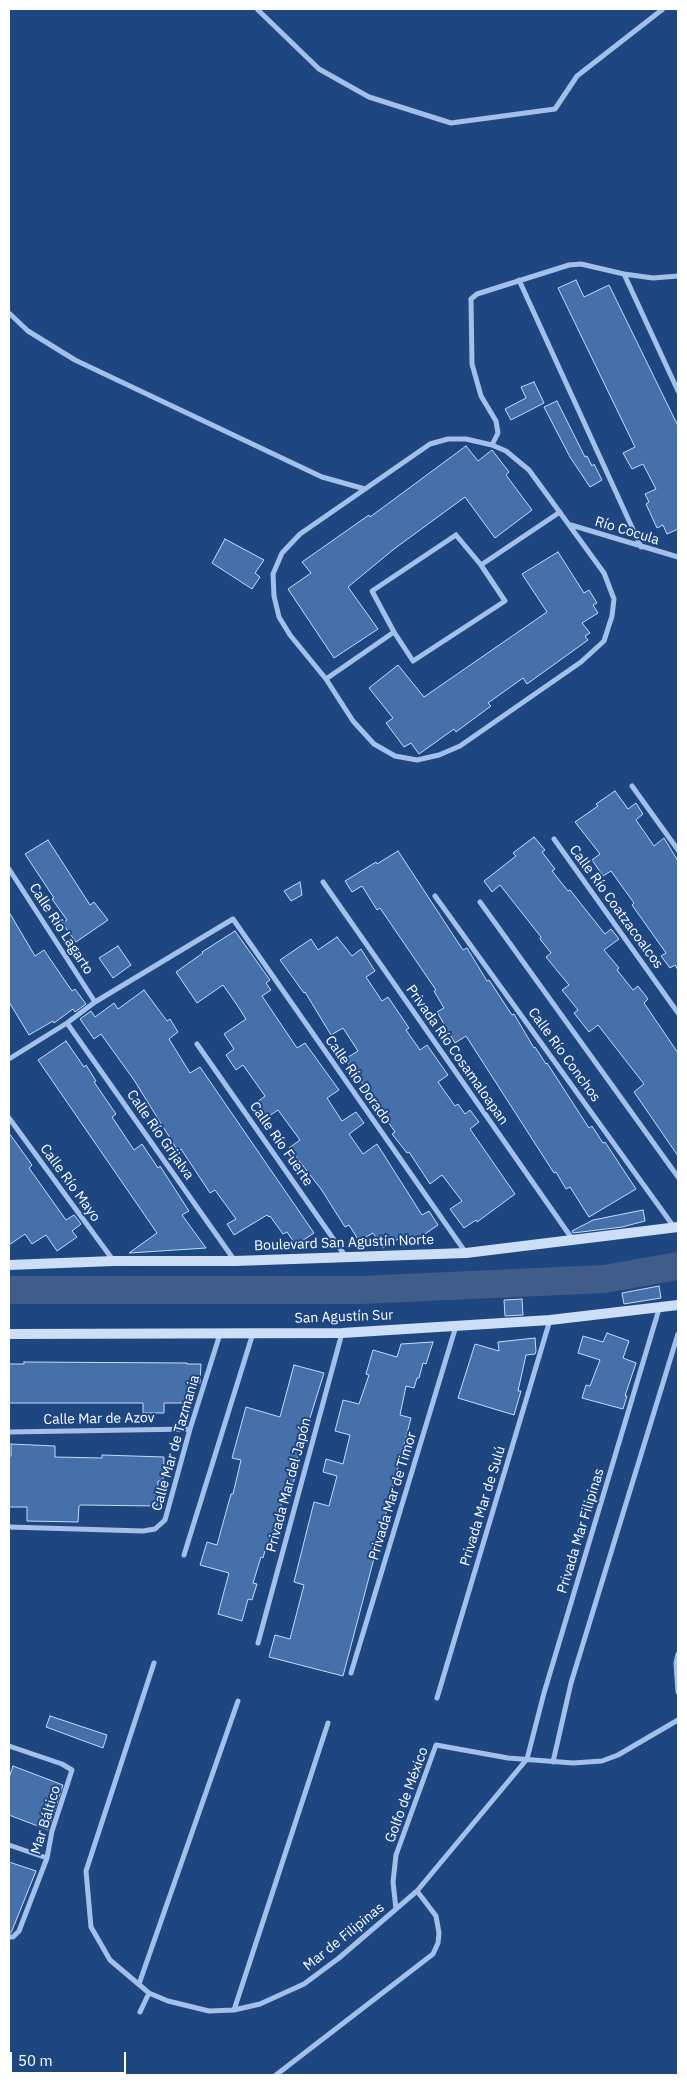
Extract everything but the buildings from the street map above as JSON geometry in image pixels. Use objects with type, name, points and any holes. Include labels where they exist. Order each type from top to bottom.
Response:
[{"type":"main road","name":"Boulevard San Agustín Norte","points":[[9,1265],[466,1253],[676,1227]]},
{"type":"main road","name":"San Agustín Sur","points":[[9,1334],[342,1333],[550,1320],[659,1309],[678,1305]]},
{"type":"street","points":[[257,9],[319,68],[369,97],[451,123],[555,109],[577,76],[663,9]]},
{"type":"street","points":[[492,445],[498,433],[496,422],[481,396],[472,364],[471,299],[477,294],[569,265],[582,264],[624,274],[653,278],[678,276]]},
{"type":"street","points":[[624,274],[678,391]]},
{"type":"street","points":[[519,280],[642,547]]},
{"type":"street","points":[[9,314],[28,331],[75,360],[322,477],[365,489]]},
{"type":"street","points":[[448,439],[466,439],[492,445],[506,451],[529,470],[604,573],[614,598],[612,616],[604,641],[581,662],[460,746],[439,755],[417,760],[395,756],[374,744],[363,733],[326,679],[290,635],[279,617],[274,596],[273,574],[282,553],[300,534],[430,444],[448,439]]},
{"type":"street","points":[[481,566],[560,512]]},
{"type":"street","name":"Río Cocula","points":[[570,525],[678,557]]},
{"type":"street","points":[[456,535],[481,566],[505,601],[413,660],[394,632],[372,591],[456,535]]},
{"type":"street","points":[[326,679],[394,632]]},
{"type":"street","points":[[632,786],[678,850]]},
{"type":"street","name":"Calle Río Coatzacoalcos","points":[[554,839],[678,1013]]},
{"type":"street","name":"Calle Río Lagarto","points":[[9,869],[95,1002]]},
{"type":"street","name":"Privada Río Cosamaloapan","points":[[323,882],[573,1240]]},
{"type":"street","name":"Calle Río Conchos","points":[[435,896],[676,1227]]},
{"type":"street","name":"Calle Río Conchos","points":[[480,902],[678,1177]]},
{"type":"street","name":"Calle Río Dorado","points":[[95,1002],[233,919],[466,1253]]},
{"type":"street","points":[[9,1059],[67,1023],[95,1002]]},
{"type":"street","name":"Calle Río Grijalva","points":[[67,1023],[235,1260]]},
{"type":"street","name":"Calle Río Fuerte","points":[[197,1044],[346,1257]]},
{"type":"street","name":"Calle Río Mayo","points":[[9,1118],[114,1261]]},
{"type":"street","name":"Privada Mar Filipinas","points":[[527,1760],[544,1693],[659,1309]]},
{"type":"street","name":"Privada Mar de Sulú","points":[[437,1698],[550,1320]]},
{"type":"street","name":"Privada Mar de Timor","points":[[351,1673],[456,1326]]},
{"type":"street","points":[[184,1556],[253,1333]]},
{"type":"street","name":"Privada Mar del Japón","points":[[258,1643],[342,1333]]},
{"type":"street","name":"Calle Mar de Tazmania","points":[[9,1527],[143,1531],[155,1529],[165,1520],[190,1429],[220,1334]]},
{"type":"street","points":[[553,1762],[571,1683],[678,1334]]},
{"type":"street","name":"Calle Mar de Azov","points":[[9,1432],[190,1429]]},
{"type":"street","points":[[678,1654],[676,1663],[678,1692]]},
{"type":"street","name":"Mar de Filipinas","points":[[154,1663],[86,1872],[91,1927],[110,1960],[149,1993],[168,2001],[209,2011],[234,2010],[260,2004],[304,1984],[339,1958],[417,1891],[527,1760]]},
{"type":"street","points":[[139,1984],[238,1701]]},
{"type":"street","name":"Golfo de México","points":[[396,1909],[393,1882],[396,1855],[436,1745],[527,1760],[573,1763],[602,1760],[618,1755],[678,1720]]},
{"type":"street","points":[[234,2010],[328,1723]]},
{"type":"street","name":"Mar Báltico","points":[[9,1746],[62,1764],[72,1770],[52,1831],[47,1858],[19,1931],[11,1937]]},
{"type":"street","points":[[9,1845],[47,1858]]},
{"type":"street","points":[[276,2075],[433,1954],[438,1944],[439,1933],[436,1916],[417,1891]]},
{"type":"street","points":[[140,2012],[149,1993]]},
{"type":"waterway","points":[[9,1290],[360,1290],[604,1279],[678,1266]]}]
